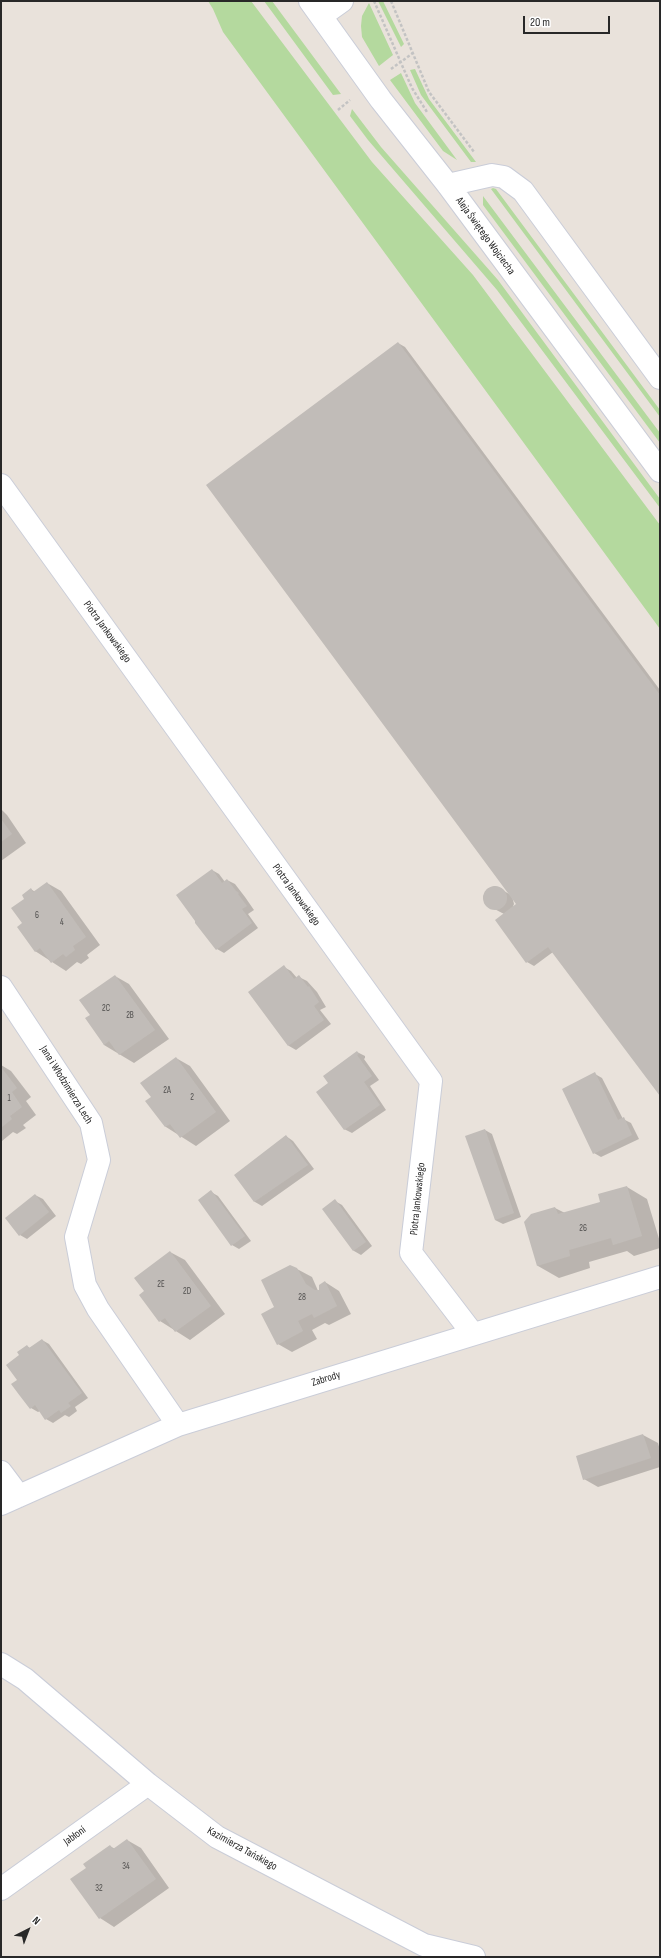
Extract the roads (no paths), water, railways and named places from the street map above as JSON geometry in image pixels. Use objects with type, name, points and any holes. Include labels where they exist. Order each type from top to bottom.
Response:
[{"type":"street","points":[[315,8],[342,1]]},
{"type":"street","name":"Aleja Świętego Wojciecha","points":[[315,8],[381,100],[448,185],[660,471]]},
{"type":"street","points":[[448,185],[492,175],[504,177],[522,191],[660,378]]},
{"type":"street","name":"Piotra Jankowskiego","points":[[1,485],[431,1081],[411,1253],[472,1334]]},
{"type":"street","name":"Jana i Włodzimierza Lech","points":[[1,987],[91,1123],[99,1160],[76,1237],[85,1285],[98,1310],[178,1425]]},
{"type":"street","name":"Zabrody","points":[[10,1500],[178,1425],[660,1277]]},
{"type":"street","points":[[1,1472],[10,1500]]},
{"type":"street","name":"Kazimierza Tańskiego","points":[[1,1664],[25,1679],[148,1784],[217,1837],[424,1945],[474,1957]]},
{"type":"street","name":"Jabłoni","points":[[1,1889],[148,1784]]}]
